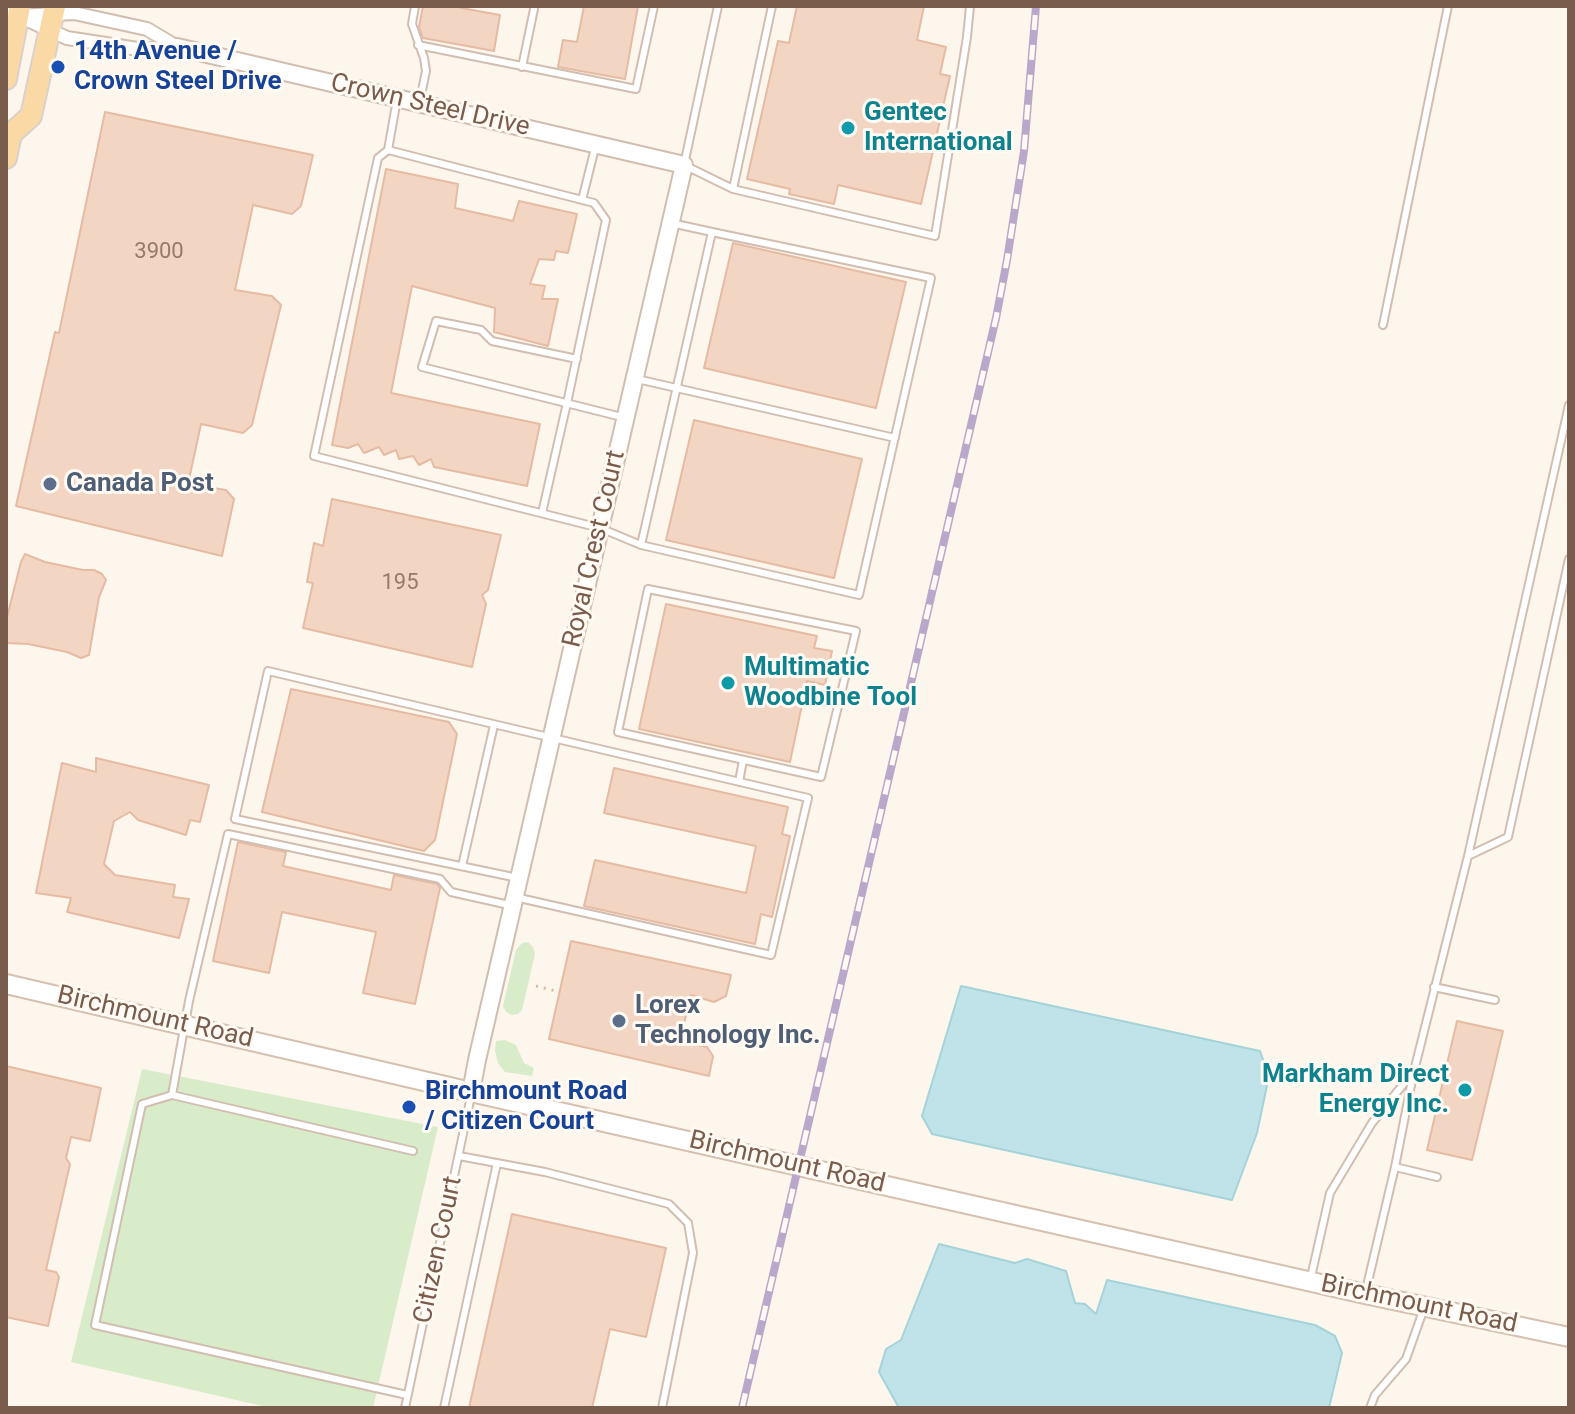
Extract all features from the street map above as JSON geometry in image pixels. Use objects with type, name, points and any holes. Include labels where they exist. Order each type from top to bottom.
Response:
[{"type":"main road","points":[[6,79],[15,11]]},
{"type":"main road","points":[[6,158],[9,128],[31,116],[53,17]]},
{"type":"main road","name":"Birchmount Road","points":[[6,984],[1365,1294],[1569,1337]]},
{"type":"street","name":"Crown Steel Drive","points":[[15,11],[53,17],[74,13],[147,29],[177,47],[684,165]]},
{"type":"street","name":"Crown Steel Drive","points":[[53,17],[67,38],[144,50],[177,47]]},
{"type":"street","name":"Royal Crest Court","points":[[471,1092],[684,165]]},
{"type":"lane","points":[[415,6],[412,24],[426,71],[420,104]]},
{"type":"lane","points":[[418,45],[636,89],[654,6]]},
{"type":"lane","name":"Royal Crest Court","points":[[684,165],[718,6]]},
{"type":"lane","points":[[733,189],[772,6]]},
{"type":"lane","points":[[684,165],[733,189],[935,236],[970,6]]},
{"type":"lane","points":[[1383,325],[1448,6]]},
{"type":"lane","points":[[522,67],[534,9]]},
{"type":"lane","points":[[397,99],[388,150],[378,158],[314,456],[600,528],[641,545],[859,595],[931,278],[671,223]]},
{"type":"lane","points":[[582,200],[596,144]]},
{"type":"lane","points":[[388,150],[594,203],[606,220],[542,513]]},
{"type":"lane","points":[[641,545],[712,232]]},
{"type":"lane","points":[[577,359],[492,341],[481,330],[436,321],[422,367],[626,417]]},
{"type":"lane","points":[[635,379],[895,438]]},
{"type":"lane","points":[[1365,1294],[1414,1071],[1468,856],[1569,405]]},
{"type":"lane","points":[[1468,856],[1508,837],[1569,559]]},
{"type":"lane","points":[[648,589],[856,631],[821,777],[743,760],[618,732],[648,589]]},
{"type":"lane","points":[[172,1095],[189,1001],[228,834],[440,879],[451,892],[514,901],[771,955],[808,798],[268,671],[235,819],[519,878]]},
{"type":"lane","points":[[462,866],[494,725]]},
{"type":"lane","points":[[739,782],[743,760]]},
{"type":"lane","points":[[1434,987],[1495,1000]]},
{"type":"lane","points":[[1310,1281],[1330,1193],[1372,1123],[1414,1071]]},
{"type":"lane","name":"Citizen Court","points":[[405,1408],[471,1092]]},
{"type":"lane","points":[[407,1395],[95,1325],[142,1104],[172,1095],[413,1151]]},
{"type":"lane","points":[[459,1156],[545,1172],[669,1204],[688,1223],[693,1253],[662,1408]]},
{"type":"lane","points":[[444,1408],[497,1163]]},
{"type":"lane","points":[[1395,1167],[1437,1177]]},
{"type":"lane","points":[[1370,1408],[1375,1395],[1406,1359],[1425,1305]]},
{"type":"path","points":[[536,986],[560,992]]},
{"type":"green space","points":[[528,942],[535,954],[522,1010],[512,1015],[503,1006],[516,950],[522,943]]},
{"type":"green space","points":[[505,1040],[516,1045],[524,1063],[534,1068],[532,1076],[505,1072],[498,1063],[496,1041]]},
{"type":"green space","points":[[142,1069],[438,1127],[373,1408],[271,1408],[71,1362]]},
{"type":"water","points":[[961,986],[1260,1051],[1269,1076],[1257,1133],[1232,1200],[932,1134],[922,1116]]},
{"type":"water","points":[[939,1244],[1015,1263],[1027,1259],[1066,1271],[1075,1303],[1085,1304],[1096,1314],[1107,1280],[1315,1325],[1335,1336],[1342,1353],[1329,1408],[899,1408],[879,1372],[886,1349],[901,1340]]},
{"type":"building","points":[[423,6],[462,6],[500,15],[494,51],[423,38],[419,27]]},
{"type":"building","points":[[584,6],[638,6],[625,79],[558,67],[563,40],[577,42]]},
{"type":"building","name":"Gentec International","points":[[797,6],[924,6],[917,40],[946,47],[940,74],[950,76],[921,204],[838,185],[834,204],[789,194],[790,189],[747,179],[778,41],[789,43]]},
{"type":"building","points":[[105,112],[313,155],[301,206],[292,214],[253,205],[235,290],[272,296],[281,305],[252,425],[243,433],[201,424],[188,484],[226,490],[234,499],[222,556],[16,506],[55,332],[59,333]]},
{"type":"building","points":[[386,169],[458,184],[455,208],[513,221],[519,201],[577,214],[568,253],[556,251],[554,260],[539,259],[530,284],[545,286],[542,299],[558,299],[548,346],[494,332],[495,308],[412,286],[391,393],[540,424],[527,486],[434,467],[431,459],[419,465],[413,456],[399,459],[396,450],[384,455],[379,447],[364,453],[358,444],[348,448],[332,445]]},
{"type":"building","points":[[733,243],[906,282],[876,408],[704,368]]},
{"type":"building","points":[[694,420],[862,459],[834,578],[666,540]]},
{"type":"building","points":[[332,499],[501,535],[488,590],[482,595],[486,604],[472,667],[303,628],[313,583],[307,582],[314,543],[323,546]]},
{"type":"building","points":[[25,554],[45,562],[94,570],[106,580],[99,597],[89,655],[81,658],[28,644],[6,643],[6,621]]},
{"type":"building","name":"Multimatic Woodbine Tool","points":[[666,604],[817,636],[814,648],[832,651],[825,685],[807,681],[790,762],[639,729]]},
{"type":"building","points":[[291,689],[449,722],[457,734],[435,840],[424,851],[262,812]]},
{"type":"building","points":[[96,758],[209,785],[200,822],[190,820],[186,835],[138,820],[130,812],[114,821],[104,864],[115,875],[175,885],[173,897],[189,899],[179,938],[67,912],[71,898],[36,893],[62,763],[96,772]]},
{"type":"building","points":[[614,768],[788,807],[782,834],[790,836],[772,917],[761,914],[755,944],[584,906],[595,860],[746,893],[756,846],[604,813]]},
{"type":"building","points":[[238,842],[286,852],[283,866],[391,890],[394,875],[437,884],[440,888],[415,1004],[363,993],[376,932],[282,912],[269,973],[213,961]]},
{"type":"building","name":"Lorex Technology Inc.","points":[[571,941],[731,975],[726,996],[714,1002],[691,995],[680,1040],[707,1047],[713,1056],[709,1076],[549,1039]]},
{"type":"building","name":"Markham Direct Energy Inc.","points":[[1457,1021],[1503,1031],[1472,1160],[1427,1150]]},
{"type":"building","points":[[6,1066],[101,1088],[90,1141],[71,1137],[66,1158],[70,1164],[46,1270],[56,1272],[59,1277],[48,1326],[6,1317]]},
{"type":"building","points":[[512,1214],[666,1248],[646,1337],[610,1329],[592,1408],[469,1408]]},
{"type":"railway","points":[[742,1408],[996,318],[1024,151],[1036,6]]},
{"type":"place","name":"14th Avenue / Crown Steel Drive","points":[[58,67]]},
{"type":"place","name":"Gentec International","points":[[848,128]]},
{"type":"place","name":"Canada Post","points":[[50,484]]},
{"type":"place","name":"Multimatic Woodbine Tool","points":[[728,683]]},
{"type":"place","name":"Lorex Technology Inc.","points":[[619,1021]]},
{"type":"place","name":"Markham Direct Energy Inc.","points":[[1465,1090]]},
{"type":"place","name":"Birchmount Road / Citizen Court","points":[[409,1107]]}]
